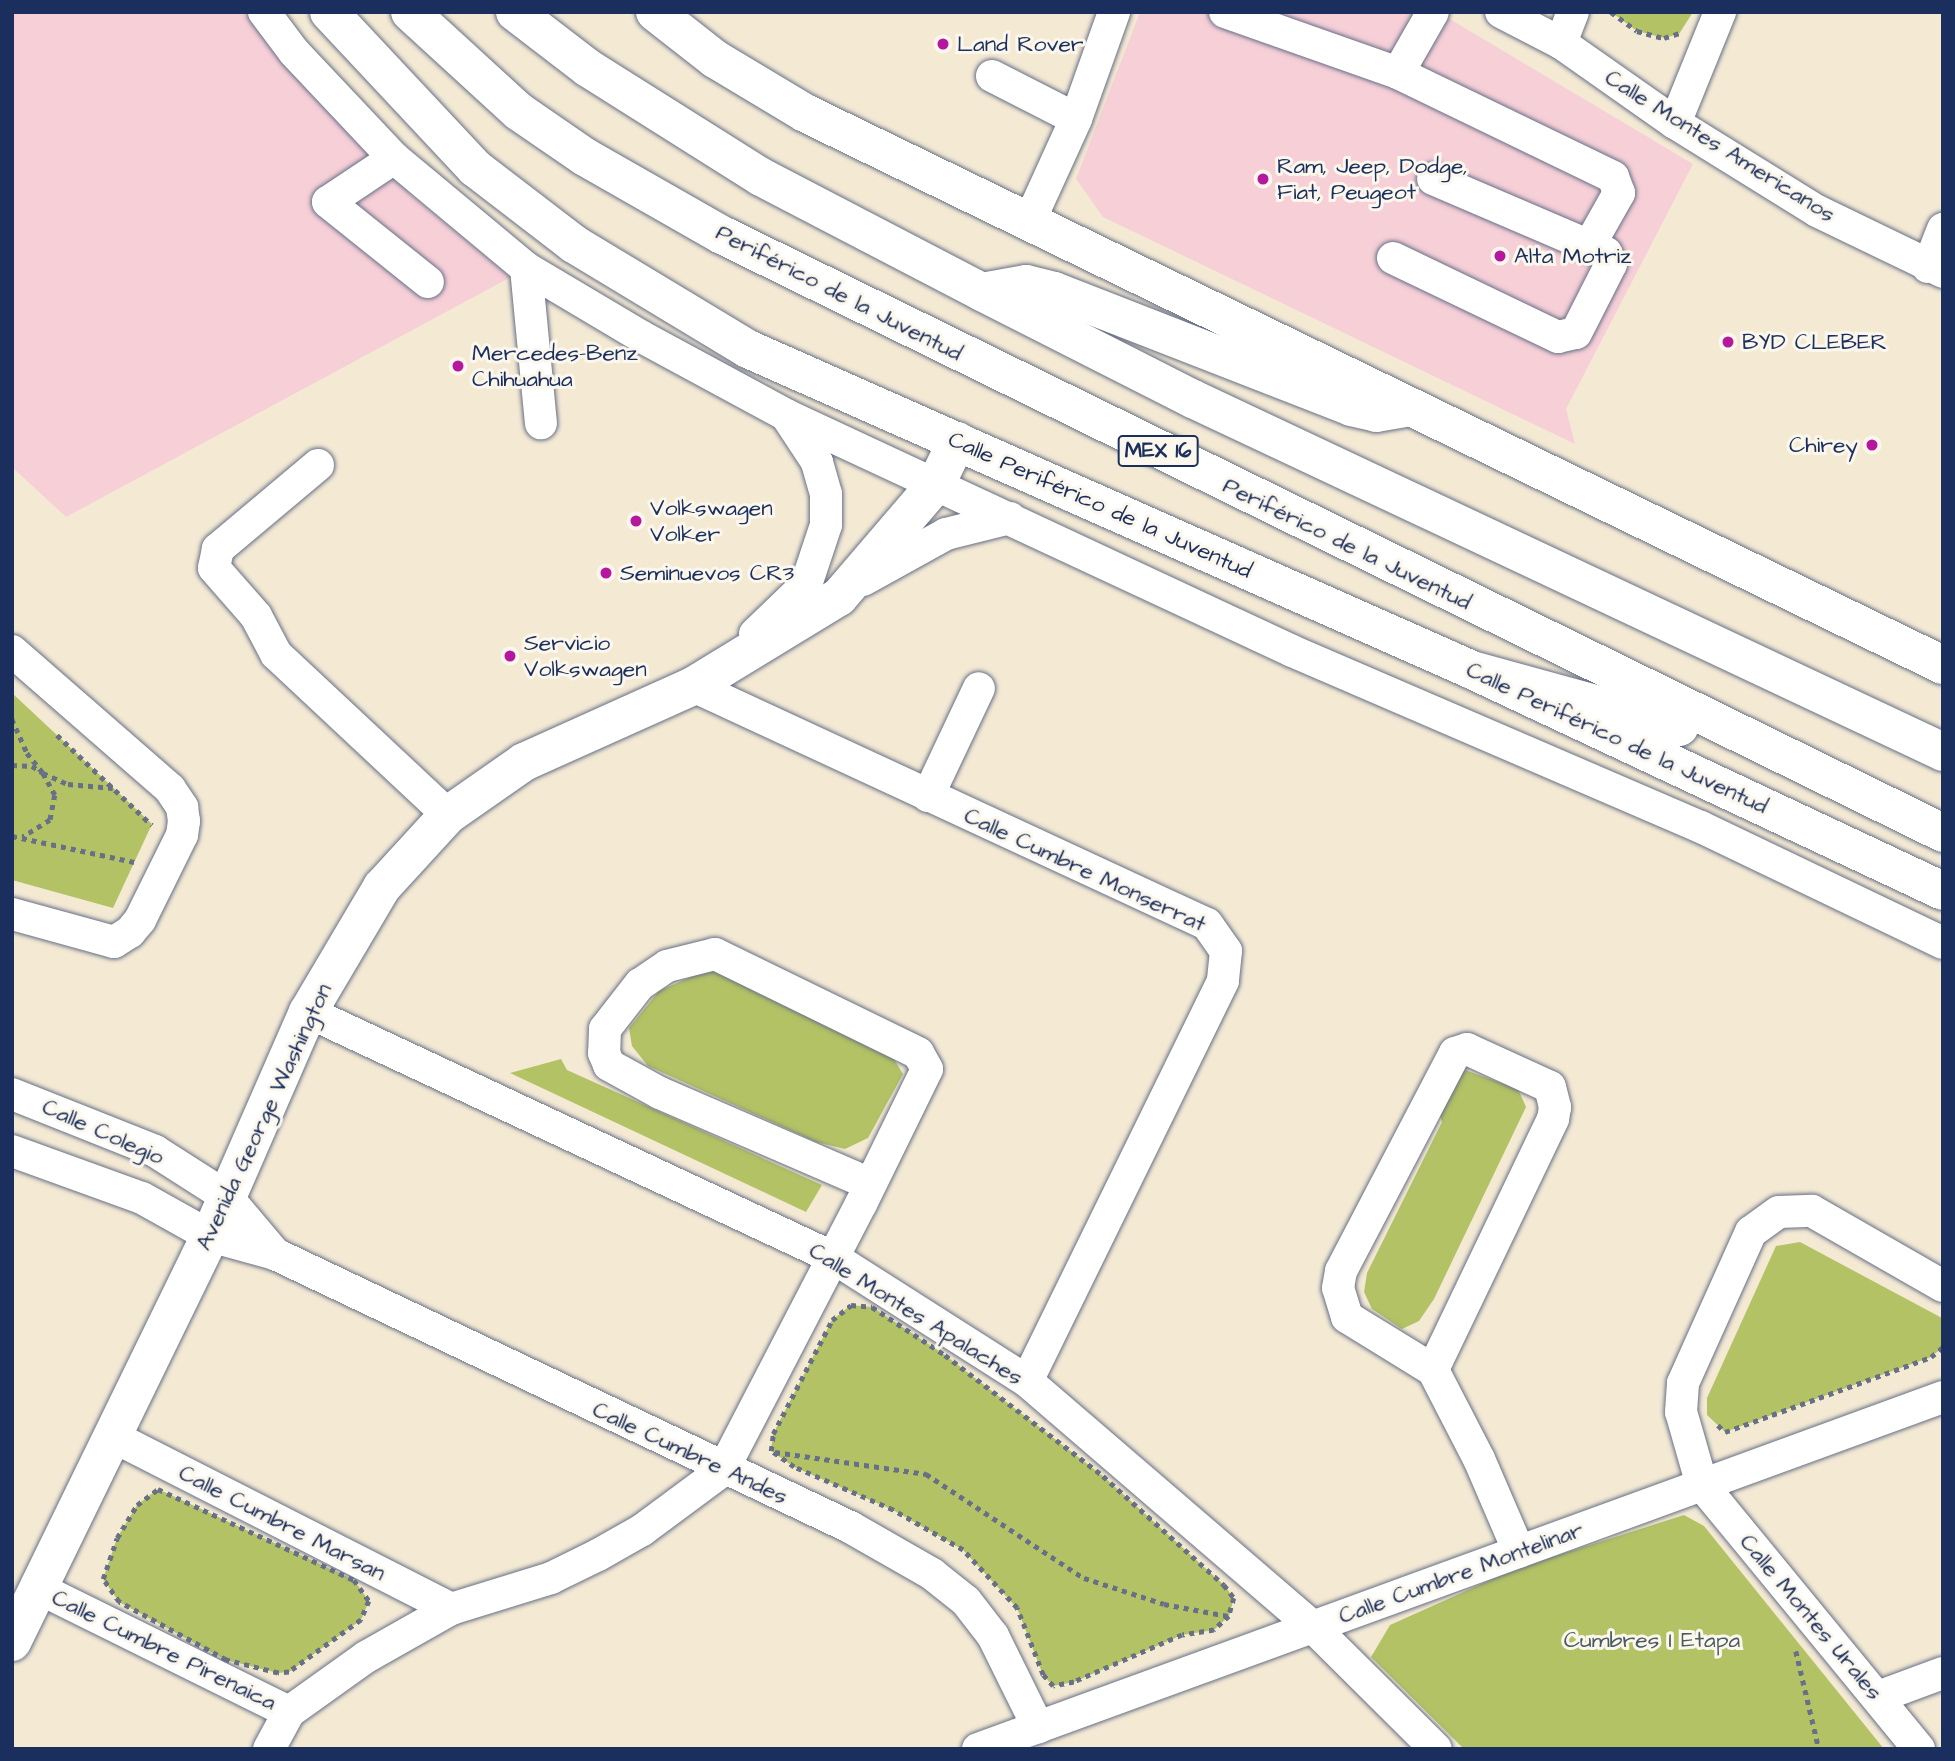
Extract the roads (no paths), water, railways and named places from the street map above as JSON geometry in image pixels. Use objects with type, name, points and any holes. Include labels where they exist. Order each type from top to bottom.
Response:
[{"type":"main road","name":"Calle Periférico de la Juventud","points":[[328,12],[475,168],[574,244],[748,349],[1472,670],[1943,891]]},
{"type":"main road","name":"Periférico de la Juventud","points":[[410,12],[518,111],[585,157],[722,235],[1770,752],[1943,833]]},
{"type":"main road","name":"MEX 16","points":[[515,12],[588,68],[761,177],[982,292],[1193,399],[1943,752]]},
{"type":"main road","points":[[655,12],[715,59],[805,113],[1943,665]]},
{"type":"main road","points":[[982,292],[1026,284],[1054,291],[1352,407],[1376,413],[1410,407]]},
{"type":"main road","name":"Avenida George Washington","points":[[12,1642],[210,1236],[308,1012],[382,887],[448,815],[524,762],[694,687],[839,597],[936,484],[957,441]]},
{"type":"main road","points":[[1472,670],[1770,752]]},
{"type":"street","points":[[264,12],[294,52],[394,158],[526,268],[786,415],[1292,651],[1701,827],[1943,943]]},
{"type":"street","points":[[1030,220],[1076,119],[1114,12]]},
{"type":"street","points":[[1225,12],[1398,73],[1612,192],[1589,246]]},
{"type":"street","points":[[1398,73],[1433,12]]},
{"type":"street","name":"Calle Montes Americanos","points":[[1501,12],[1561,43],[1675,123],[1816,211],[1936,270]]},
{"type":"street","points":[[1561,43],[1573,12]]},
{"type":"street","points":[[1675,123],[1720,12]]},
{"type":"street","points":[[992,76],[1076,119]]},
{"type":"street","points":[[394,158],[328,202],[428,282]]},
{"type":"street","points":[[1393,258],[1565,338],[1576,333],[1611,264],[1606,253],[1433,179]]},
{"type":"street","points":[[1936,270],[1943,229]]},
{"type":"street","points":[[526,268],[541,423]]},
{"type":"street","points":[[694,687],[785,608],[806,585],[819,557],[826,525],[826,494],[817,461],[786,415]]},
{"type":"street","points":[[318,465],[218,549],[214,568],[256,616],[276,654],[448,815]]},
{"type":"street","points":[[839,597],[914,549],[979,523],[1010,518]]},
{"type":"street","points":[[12,651],[170,789],[182,807],[184,821],[139,920],[130,932],[114,942],[12,914]]},
{"type":"street","name":"Calle Cumbre Monserrat","points":[[694,687],[1207,924],[1226,951],[1223,981],[1027,1381]]},
{"type":"street","points":[[929,796],[979,688]]},
{"type":"street","points":[[269,1749],[289,1712],[366,1657],[451,1609],[551,1578],[598,1555],[642,1530],[723,1470],[834,1258],[927,1069],[918,1053],[715,954],[667,966],[625,998],[605,1029],[604,1053],[609,1065],[660,1093],[870,1184]]},
{"type":"street","name":"Calle Montes Apalaches","points":[[308,1012],[834,1258],[1027,1381],[1312,1627],[1436,1749]]},
{"type":"street","points":[[1433,1370],[1553,1119],[1555,1107],[1550,1087],[1467,1049],[1455,1053],[1341,1271],[1338,1288],[1347,1317],[1433,1370],[1479,1459],[1519,1552]]},
{"type":"street","name":"Calle Colegio","points":[[12,1094],[155,1151],[227,1197]]},
{"type":"street","name":"Calle Colegio","points":[[12,1151],[142,1198],[210,1236]]},
{"type":"street","name":"Calle Cumbre Andes","points":[[227,1197],[275,1254]]},
{"type":"street","points":[[1702,1485],[1681,1412],[1683,1382],[1751,1232],[1763,1220],[1795,1209],[1812,1212],[1943,1286]]},
{"type":"street","name":"Calle Cumbre Andes","points":[[210,1236],[275,1254],[723,1470],[849,1527],[932,1574],[966,1601],[993,1636],[1038,1727]]},
{"type":"street","name":"Calle Cumbre Montelinar","points":[[978,1749],[1943,1397]]},
{"type":"street","name":"Calle Cumbre Marsan","points":[[112,1436],[451,1609]]},
{"type":"street","name":"Calle Montes Urales","points":[[1702,1485],[1919,1749]]},
{"type":"street","name":"Calle Cumbre Pirenaica","points":[[38,1588],[289,1712]]},
{"type":"street","points":[[1878,1697],[1943,1674]]},
{"type":"place","name":"Land Rover","points":[[943,44]]},
{"type":"place","name":"Ram, Jeep, Dodge, Fiat, Peugeot","points":[[1263,179]]},
{"type":"place","name":"Alta Motriz","points":[[1500,256]]},
{"type":"place","name":"BYD CLEBER","points":[[1728,342]]},
{"type":"place","name":"Mercedes-Benz Chihuahua","points":[[458,366]]},
{"type":"place","name":"Chirey","points":[[1872,445]]},
{"type":"place","name":"Volkswagen Volker","points":[[636,521]]},
{"type":"place","name":"Seminuevos CR3","points":[[606,573]]},
{"type":"place","name":"Servicio Volkswagen","points":[[510,656]]},
{"type":"park label","name":"Cumbres I Etapa","points":[[1652,1640]]}]
